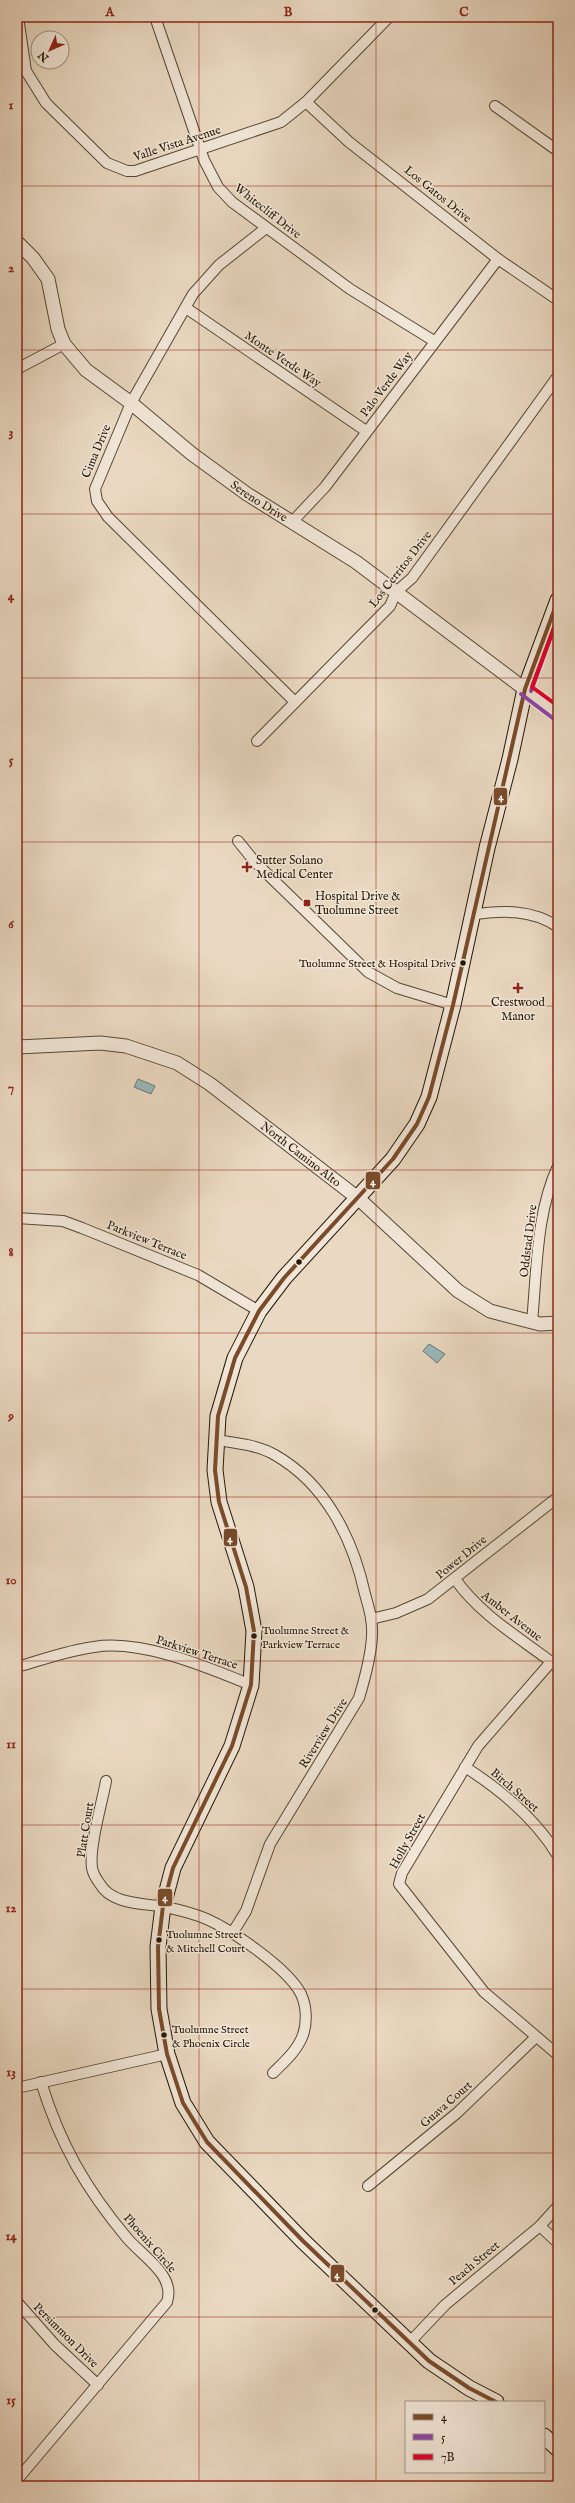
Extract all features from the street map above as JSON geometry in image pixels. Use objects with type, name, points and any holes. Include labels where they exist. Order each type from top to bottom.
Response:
[{"type":"main road","points":[[494,2401],[451,2377],[410,2342],[303,2241],[207,2142],[183,2103],[167,2054],[157,1982],[163,1906],[173,1868],[232,1746],[251,1685],[254,1631],[246,1587],[219,1502],[215,1470],[218,1416],[235,1358],[259,1310],[284,1278],[359,1199],[393,1159],[417,1124],[429,1097],[453,1005],[472,915],[525,689],[558,600]]},
{"type":"main road","points":[[545,2437],[558,2449]]},
{"type":"street","name":"Valle Vista Avenue","points":[[18,17],[26,71],[46,103],[106,163],[127,171],[135,171],[281,122],[306,102],[389,17]]},
{"type":"street","name":"Whitecliff Drive","points":[[155,17],[200,150],[218,187],[232,202],[350,288],[434,341]]},
{"type":"street","name":"Los Gatos Drive","points":[[306,102],[349,142],[498,259],[558,300]]},
{"type":"street","points":[[495,106],[558,151]]},
{"type":"street","name":"Cima Drive","points":[[266,228],[206,277],[186,308],[131,403],[101,469],[95,489],[97,501],[108,517],[295,702]]},
{"type":"street","name":"Sereno Drive","points":[[17,242],[33,258],[48,279],[58,329],[64,344],[86,370],[131,403],[192,454],[247,494],[356,562],[558,714]]},
{"type":"street","name":"Palo Verde Way","points":[[292,522],[325,487],[434,341],[498,259]]},
{"type":"street","name":"Monte Verde Way","points":[[186,308],[366,431]]},
{"type":"street","points":[[17,369],[64,344]]},
{"type":"street","name":"Los Cerritos Drive","points":[[257,741],[390,606],[396,592],[412,578],[558,376]]},
{"type":"street","points":[[238,841],[254,862],[368,972],[397,988],[453,1005]]},
{"type":"street","points":[[472,915],[500,910],[534,915],[558,927]]},
{"type":"street","name":"North Camino Alto","points":[[18,1047],[100,1043],[133,1048],[177,1063],[210,1084],[359,1199],[458,1291],[490,1311],[532,1322],[558,1323]]},
{"type":"street","name":"Oddstad Drive","points":[[532,1322],[543,1212],[549,1186],[558,1166]]},
{"type":"street","name":"Parkview Terrace","points":[[17,1218],[50,1219],[82,1228],[198,1275],[259,1310]]},
{"type":"street","name":"Riverview Drive","points":[[216,1440],[260,1448],[293,1467],[313,1487],[335,1514],[348,1540],[363,1584],[371,1619],[370,1652],[359,1698],[270,1844],[246,1911],[233,1932]]},
{"type":"street","name":"Power Drive","points":[[371,1619],[414,1606],[455,1579],[558,1497]]},
{"type":"street","name":"Amber Avenue","points":[[455,1579],[470,1599],[485,1614],[555,1665]]},
{"type":"street","name":"Parkview Terrace","points":[[17,1667],[95,1646],[144,1648],[177,1657],[251,1685]]},
{"type":"street","name":"Holly Street","points":[[555,1665],[488,1732],[465,1767],[402,1873],[399,1884],[470,1976],[536,2037],[558,2055]]},
{"type":"street","name":"Birch Street","points":[[465,1767],[528,1818],[543,1833],[558,1856]]},
{"type":"street","name":"Platt Court","points":[[106,1781],[94,1845],[92,1868],[101,1886],[126,1902],[163,1906],[201,1917],[233,1932],[293,1982],[301,1994],[305,2008],[306,2023],[303,2036],[296,2050],[273,2073]]},
{"type":"street","name":"Guava Court","points":[[368,2186],[457,2113],[536,2037]]},
{"type":"street","points":[[17,2088],[167,2054]]},
{"type":"street","name":"Phoenix Circle","points":[[17,2480],[167,2302],[168,2285],[158,2268],[129,2240],[105,2211],[89,2187],[56,2128],[41,2082]]},
{"type":"street","name":"Peach Street","points":[[410,2342],[445,2305],[540,2226],[558,2206]]},
{"type":"street","points":[[540,2226],[558,2243]]},
{"type":"street","name":"Persimmon Drive","points":[[17,2302],[55,2345],[98,2385]]},
{"type":"water","points":[[138,1079],[155,1086],[151,1094],[134,1087]]},
{"type":"water","points":[[429,1344],[445,1354],[437,1363],[423,1351]]},
{"type":"transit line","name":"4","points":[[494,2401],[469,2388],[429,2361],[303,2241],[207,2142],[183,2103],[167,2054],[159,2009],[158,1947],[163,1906],[173,1868],[232,1746],[251,1685],[254,1631],[246,1587],[219,1502],[215,1470],[218,1416],[235,1358],[259,1311],[284,1278],[393,1159],[417,1124],[429,1097],[453,1005],[525,689],[558,600]]},
{"type":"transit line","name":"5","points":[[531,691],[558,617]]},
{"type":"transit line","name":"7B","points":[[558,617],[532,687],[558,706]]},
{"type":"transit line","name":"5","points":[[521,694],[554,719]]},
{"type":"place","name":"Sutter Solano Medical Center","points":[[247,867]]},
{"type":"place","name":"Hospital Drive & Tuolumne Street","points":[[307,903]]},
{"type":"place","name":"Tuolumne Street & Hospital Drive","points":[[463,963]]},
{"type":"place","name":"Crestwood Manor","points":[[518,988]]},
{"type":"place","name":"Tuolumne Street & Parkview Terrace","points":[[254,1636]]},
{"type":"place","name":"Tuolumne Street & Mitchell Court","points":[[159,1940]]},
{"type":"place","name":"Tuolumne Street & Phoenix Circle","points":[[164,2035]]}]
